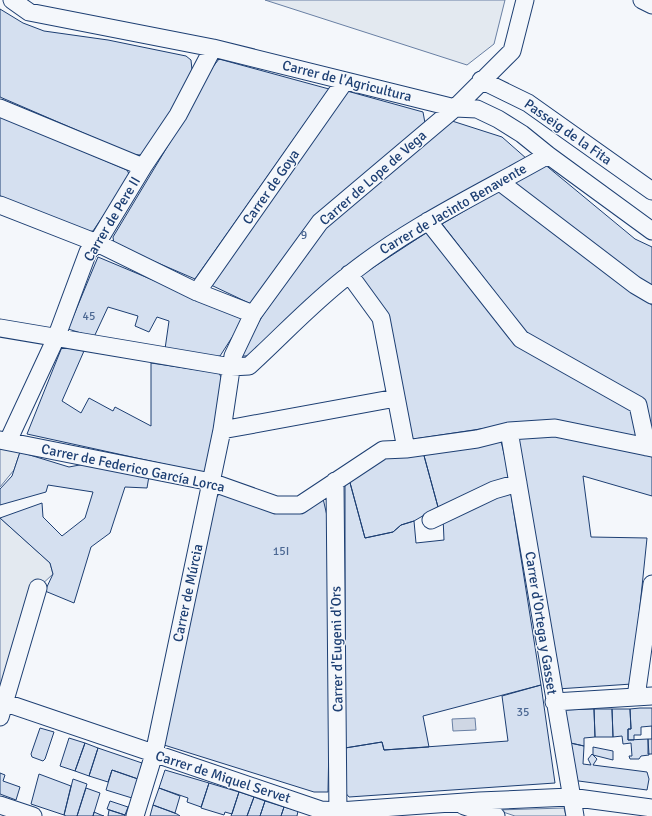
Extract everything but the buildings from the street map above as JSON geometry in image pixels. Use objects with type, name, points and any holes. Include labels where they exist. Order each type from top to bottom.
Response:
[{"type":"street","name":"Carrer de l'Agricultura","points":[[12,0],[29,12],[213,48],[455,108],[477,109],[498,119],[522,134],[548,155],[652,231]]},
{"type":"street","name":"Carrer de Lope de Vega","points":[[231,368],[233,356],[253,314],[320,222],[455,108],[481,80],[512,51],[525,0]]},
{"type":"street","points":[[642,0],[652,5]]},
{"type":"street","name":"Carrer de Pere II","points":[[4,440],[56,338],[88,252],[97,243],[143,167],[178,115],[213,48]]},
{"type":"street","name":"Passeig de la Fita","points":[[481,80],[528,103],[652,191]]},
{"type":"street","name":"Carrer de Goya","points":[[197,292],[345,81]]},
{"type":"street","points":[[0,108],[143,167]]},
{"type":"street","name":"Carrer de Jacinto Benavente","points":[[0,328],[231,368],[249,366],[349,274],[380,252],[428,221],[548,155]]},
{"type":"street","points":[[500,182],[635,285],[652,295]]},
{"type":"street","points":[[0,205],[97,243],[197,292],[253,314]]},
{"type":"street","points":[[428,221],[521,339],[638,405],[650,447]]},
{"type":"street","points":[[349,274],[381,318],[406,449]]},
{"type":"street","name":"Carrer de Múrcia","points":[[135,816],[154,754],[222,430],[231,368]]},
{"type":"street","points":[[222,430],[396,398]]},
{"type":"street","name":"Carrer de Federico García Lorca","points":[[4,440],[211,482],[276,505],[300,505],[383,450],[406,449],[477,439],[509,431],[555,428],[650,447]]},
{"type":"street","name":"Carrer d'Ortega y Gasset","points":[[509,431],[570,797],[575,816]]},
{"type":"street","name":"Carrer d'Eugeni d'Ors","points":[[335,481],[339,813]]},
{"type":"street","points":[[431,520],[494,490],[518,483]]},
{"type":"street","points":[[554,702],[644,696],[652,584]]},
{"type":"street","points":[[2,707],[38,588]]},
{"type":"street","name":"Carrer de Miquel Servet","points":[[2,707],[154,754],[321,810],[339,813],[454,802],[570,797],[652,808]]},
{"type":"street","name":"Carrer de Miquel Servet","points":[[454,802],[496,816]]},
{"type":"street","points":[[0,805],[33,816]]},
{"type":"shaded area","points":[[265,0],[505,0],[494,44],[467,65]]},
{"type":"shaded area","points":[[0,445],[20,452],[14,470],[0,487]]},
{"type":"shaded area","points":[[0,518],[50,563],[53,574],[38,588],[0,701]]},
{"type":"shaded area","points":[[475,718],[476,730],[453,731],[452,719]]},
{"type":"shaded area","points":[[564,808],[566,816],[515,816],[497,810]]}]
